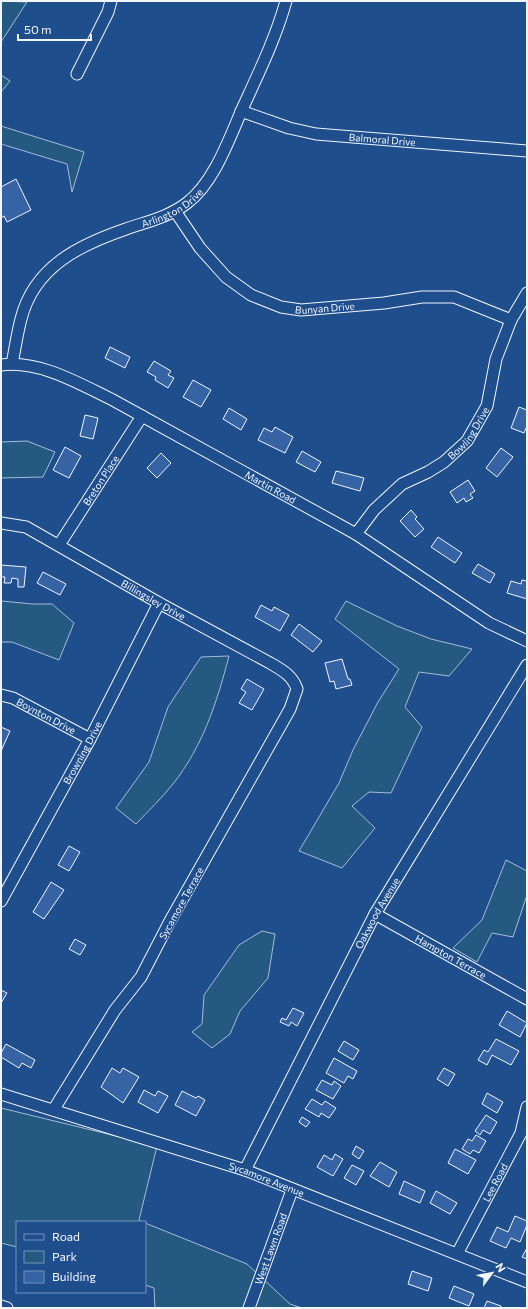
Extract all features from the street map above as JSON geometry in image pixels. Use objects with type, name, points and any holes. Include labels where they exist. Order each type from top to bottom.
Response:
[{"type":"street","points":[[78,74],[108,12],[111,1]]},
{"type":"street","name":"Arlington Drive","points":[[12,364],[21,318],[30,296],[52,267],[74,250],[110,234],[175,211],[188,203],[205,184],[220,159],[278,29],[286,1]]},
{"type":"street","name":"Balmoral Drive","points":[[241,111],[289,128],[316,134],[527,151]]},
{"type":"street","name":"Bunyan Drive","points":[[175,211],[200,248],[226,277],[251,295],[281,307],[301,310],[384,303],[422,297],[454,296],[511,320]]},
{"type":"street","name":"Bowling Drive","points":[[356,534],[374,510],[402,484],[439,465],[467,441],[487,406],[496,359],[511,320],[527,293]]},
{"type":"street","name":"Martin Road","points":[[1,365],[12,364],[34,367],[73,380],[142,416],[356,534],[489,623],[527,641]]},
{"type":"street","name":"Breton Place","points":[[59,545],[142,416]]},
{"type":"street","name":"Billingsley Drive","points":[[1,523],[26,527],[159,603],[284,671],[294,682],[297,689]]},
{"type":"street","name":"Browning Drive","points":[[1,901],[90,739],[159,603]]},
{"type":"street","name":"Oakwood Avenue","points":[[245,1170],[375,914],[527,665]]},
{"type":"street","name":"Sycamore Terrace","points":[[54,1109],[115,1010],[141,977],[170,921],[290,709],[297,689]]},
{"type":"street","name":"Boynton Drive","points":[[1,695],[20,702],[90,739]]},
{"type":"street","name":"Hampton Terrace","points":[[375,914],[527,999]]},
{"type":"street","name":"Sycamore Avenue","points":[[1,1094],[54,1109],[245,1170],[292,1190],[527,1282]]},
{"type":"street","name":"Lee Road","points":[[456,1254],[521,1133],[527,1107]]},
{"type":"street","name":"West Lawn Road","points":[[249,1308],[292,1190]]},
{"type":"street","points":[[1,1306],[7,1308]]},
{"type":"green space","points":[[1,1],[27,2],[1,42]]},
{"type":"green space","points":[[1,75],[10,81],[1,92]]},
{"type":"green space","points":[[1,126],[84,152],[72,192],[67,164],[1,144]]},
{"type":"green space","points":[[27,441],[55,452],[43,477],[1,478],[1,442]]},
{"type":"green space","points":[[1,601],[52,604],[74,623],[59,660],[12,642],[1,642]]},
{"type":"green space","points":[[346,601],[397,626],[431,639],[472,649],[449,676],[419,672],[405,707],[422,727],[391,793],[369,792],[352,806],[375,828],[342,868],[299,851],[339,783],[353,750],[378,702],[399,669],[335,619]]},
{"type":"green space","points":[[229,656],[214,707],[193,754],[173,784],[136,824],[116,808],[149,762],[168,707],[201,657]]},
{"type":"green space","points":[[506,860],[527,871],[527,895],[513,937],[492,933],[477,962],[453,948],[482,920]]},
{"type":"green space","points":[[262,931],[275,934],[268,978],[240,1011],[230,1034],[212,1048],[192,1032],[202,1024],[204,995],[239,945]]},
{"type":"green space","points":[[1,1108],[157,1146],[139,1220],[140,1221],[16,1221],[16,1247],[1,1243]]},
{"type":"green space","points":[[146,1223],[247,1264],[290,1304],[302,1308],[155,1308],[154,1288],[146,1285]]},
{"type":"building","points":[[16,179],[31,210],[7,222],[4,216],[1,218],[1,187]]},
{"type":"building","points":[[110,347],[130,357],[125,368],[105,358]]},
{"type":"building","points":[[154,361],[171,371],[168,375],[174,378],[168,388],[155,380],[156,377],[147,372]]},
{"type":"building","points":[[193,380],[211,390],[201,407],[183,397]]},
{"type":"building","points":[[519,407],[527,410],[527,426],[524,433],[511,428]]},
{"type":"building","points":[[229,408],[247,419],[241,430],[223,419]]},
{"type":"building","points":[[85,415],[98,418],[93,439],[80,436]]},
{"type":"building","points":[[275,427],[293,437],[285,453],[258,440],[264,428],[272,432]]},
{"type":"building","points":[[65,447],[81,456],[69,478],[53,470]]},
{"type":"building","points":[[501,448],[513,457],[497,477],[486,468]]},
{"type":"building","points":[[302,451],[321,462],[315,472],[296,462]]},
{"type":"building","points":[[161,453],[171,463],[157,478],[147,468]]},
{"type":"building","points":[[336,471],[364,478],[360,491],[332,483]]},
{"type":"building","points":[[468,480],[475,491],[470,494],[473,498],[466,502],[464,498],[457,503],[450,492]]},
{"type":"building","points":[[411,510],[417,517],[415,519],[424,529],[415,537],[400,521]]},
{"type":"building","points":[[438,537],[462,553],[455,563],[431,547]]},
{"type":"building","points":[[478,564],[495,574],[490,583],[472,573]]},
{"type":"building","points":[[1,565],[26,567],[24,587],[18,587],[18,579],[12,578],[11,583],[4,583],[5,577],[1,577]]},
{"type":"building","points":[[43,572],[66,584],[60,595],[37,583]]},
{"type":"building","points":[[522,580],[527,581],[527,599],[507,593],[511,581],[521,584]]},
{"type":"building","points":[[261,605],[272,611],[274,607],[289,615],[280,631],[255,617]]},
{"type":"building","points":[[299,624],[322,641],[313,652],[291,635]]},
{"type":"building","points":[[342,659],[348,679],[350,679],[352,685],[336,689],[334,681],[330,682],[325,663]]},
{"type":"building","points":[[247,679],[264,689],[252,710],[239,703],[246,692],[241,689]]},
{"type":"building","points":[[1,727],[10,731],[1,751]]},
{"type":"building","points":[[69,846],[80,852],[69,871],[58,865]]},
{"type":"building","points":[[51,882],[64,890],[44,919],[33,912]]},
{"type":"building","points":[[75,939],[86,945],[80,955],[69,949]]},
{"type":"building","points":[[1,990],[7,993],[1,1003]]},
{"type":"building","points":[[293,1008],[304,1013],[297,1026],[291,1022],[289,1026],[280,1022],[282,1018],[286,1020]]},
{"type":"building","points":[[507,1011],[527,1023],[520,1037],[499,1025]]},
{"type":"building","points":[[496,1039],[519,1051],[511,1065],[492,1055],[487,1065],[478,1060],[484,1050],[488,1052]]},
{"type":"building","points":[[344,1041],[359,1050],[353,1060],[338,1051]]},
{"type":"building","points":[[6,1044],[35,1060],[31,1068],[22,1063],[19,1068],[1,1057],[1,1053]]},
{"type":"building","points":[[334,1058],[357,1071],[353,1079],[348,1076],[344,1083],[326,1073]]},
{"type":"building","points":[[112,1068],[120,1073],[123,1068],[139,1077],[123,1103],[101,1087]]},
{"type":"building","points":[[444,1068],[455,1074],[448,1086],[437,1079]]},
{"type":"building","points":[[322,1080],[332,1085],[334,1081],[341,1086],[333,1099],[316,1090]]},
{"type":"building","points":[[144,1090],[155,1096],[158,1091],[168,1096],[158,1113],[138,1102]]},
{"type":"building","points":[[182,1091],[196,1098],[198,1096],[205,1100],[196,1116],[175,1105]]},
{"type":"building","points":[[487,1093],[503,1102],[497,1113],[482,1104]]},
{"type":"building","points":[[312,1099],[322,1105],[325,1101],[336,1108],[329,1118],[321,1113],[319,1117],[305,1109]]},
{"type":"building","points":[[486,1115],[497,1122],[490,1134],[483,1130],[480,1135],[475,1131]]},
{"type":"building","points":[[302,1117],[310,1122],[306,1127],[299,1122]]},
{"type":"building","points":[[476,1135],[486,1141],[479,1153],[473,1150],[470,1154],[462,1149],[468,1139],[472,1141]]},
{"type":"building","points":[[356,1146],[364,1151],[359,1159],[352,1154]]},
{"type":"building","points":[[455,1149],[476,1160],[468,1174],[448,1163]]},
{"type":"building","points":[[335,1154],[343,1159],[333,1176],[317,1167],[324,1155],[332,1160]]},
{"type":"building","points":[[380,1162],[397,1172],[389,1187],[370,1176]]},
{"type":"building","points":[[352,1165],[364,1171],[356,1185],[344,1178]]},
{"type":"building","points":[[404,1181],[425,1191],[420,1203],[399,1194]]},
{"type":"building","points":[[436,1191],[457,1203],[450,1214],[430,1203]]},
{"type":"building","points":[[515,1216],[527,1221],[527,1225],[520,1242],[511,1238],[506,1248],[490,1241],[497,1227],[508,1232]]},
{"type":"building","points":[[527,1248],[527,1259],[522,1257]]},
{"type":"building","points":[[412,1271],[432,1278],[428,1291],[408,1284]]},
{"type":"building","points":[[454,1286],[474,1294],[469,1306],[449,1298]]},
{"type":"building","points":[[487,1301],[501,1306],[501,1308],[484,1308]]}]
